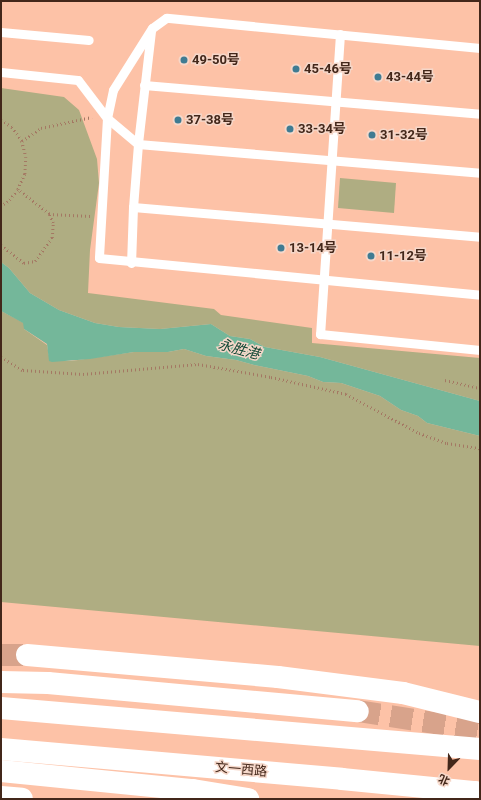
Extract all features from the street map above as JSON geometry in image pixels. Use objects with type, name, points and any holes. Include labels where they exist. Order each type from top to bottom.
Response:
[{"type":"main road","points":[[27,655],[278,677],[403,693],[480,712]]},
{"type":"main road","points":[[1,682],[48,683],[358,711]]},
{"type":"main road","points":[[1,708],[480,749]]},
{"type":"main road","name":"文一西路","points":[[1,749],[350,779],[475,792],[480,794]]},
{"type":"main road","points":[[1,771],[193,790],[248,799]]},
{"type":"main road","points":[[1,797],[22,799]]},
{"type":"lane","points":[[480,48],[166,18],[152,28],[113,90],[107,118],[99,258],[480,294]]},
{"type":"lane","points":[[130,262],[138,144],[152,28]]},
{"type":"lane","points":[[1,32],[90,40]]},
{"type":"lane","points":[[340,34],[320,334],[480,350]]},
{"type":"lane","points":[[1,72],[78,80],[107,118],[138,144],[480,173]]},
{"type":"lane","points":[[144,85],[480,114]]},
{"type":"lane","points":[[133,207],[480,237]]},
{"type":"path","points":[[22,141],[41,128],[86,117],[107,118]]},
{"type":"path","points":[[1,120],[12,127],[22,141],[26,157],[25,174],[18,190],[8,202],[1,206]]},
{"type":"path","points":[[1,245],[24,263],[35,261],[52,238],[53,223],[49,214],[18,190]]},
{"type":"path","points":[[49,214],[101,217]]},
{"type":"path","points":[[1,357],[23,370],[83,374],[198,364],[264,376],[346,394],[419,433],[447,443],[480,448]]},
{"type":"path","points":[[445,380],[480,388]]},
{"type":"shaded area","points":[[1,88],[64,97],[79,110],[97,159],[99,183],[90,250],[88,293],[214,309],[221,315],[312,328],[312,343],[480,358],[480,401],[320,357],[265,347],[250,339],[230,336],[211,324],[160,329],[119,327],[95,323],[59,310],[30,293],[9,268],[1,262]]},
{"type":"shaded area","points":[[340,178],[396,183],[394,213],[338,208]]},
{"type":"shaded area","points":[[1,311],[24,323],[24,329],[47,345],[50,361],[71,361],[134,352],[168,352],[184,349],[206,356],[236,360],[308,376],[323,382],[341,383],[380,396],[401,410],[418,416],[427,423],[480,436],[480,646],[1,602]]},
{"type":"water","name":"永胜港","points":[[1,262],[9,268],[30,293],[59,310],[95,323],[119,327],[160,329],[211,324],[230,336],[250,339],[265,347],[320,357],[480,401],[480,436],[427,423],[418,416],[401,410],[380,396],[341,383],[323,382],[308,376],[236,360],[206,356],[184,349],[168,352],[134,352],[90,359],[49,361],[47,344],[24,329],[23,323],[1,311]]},
{"type":"tunnel","points":[[1,655],[27,655]]},
{"type":"tunnel","points":[[358,711],[480,730]]},
{"type":"place","name":"49-50号","points":[[184,60]]},
{"type":"place","name":"45-46号","points":[[296,69]]},
{"type":"place","name":"43-44号","points":[[378,77]]},
{"type":"place","name":"37-38号","points":[[178,120]]},
{"type":"place","name":"33-34号","points":[[290,129]]},
{"type":"place","name":"31-32号","points":[[372,135]]},
{"type":"place","name":"13-14号","points":[[281,248]]},
{"type":"place","name":"11-12号","points":[[371,256]]}]
